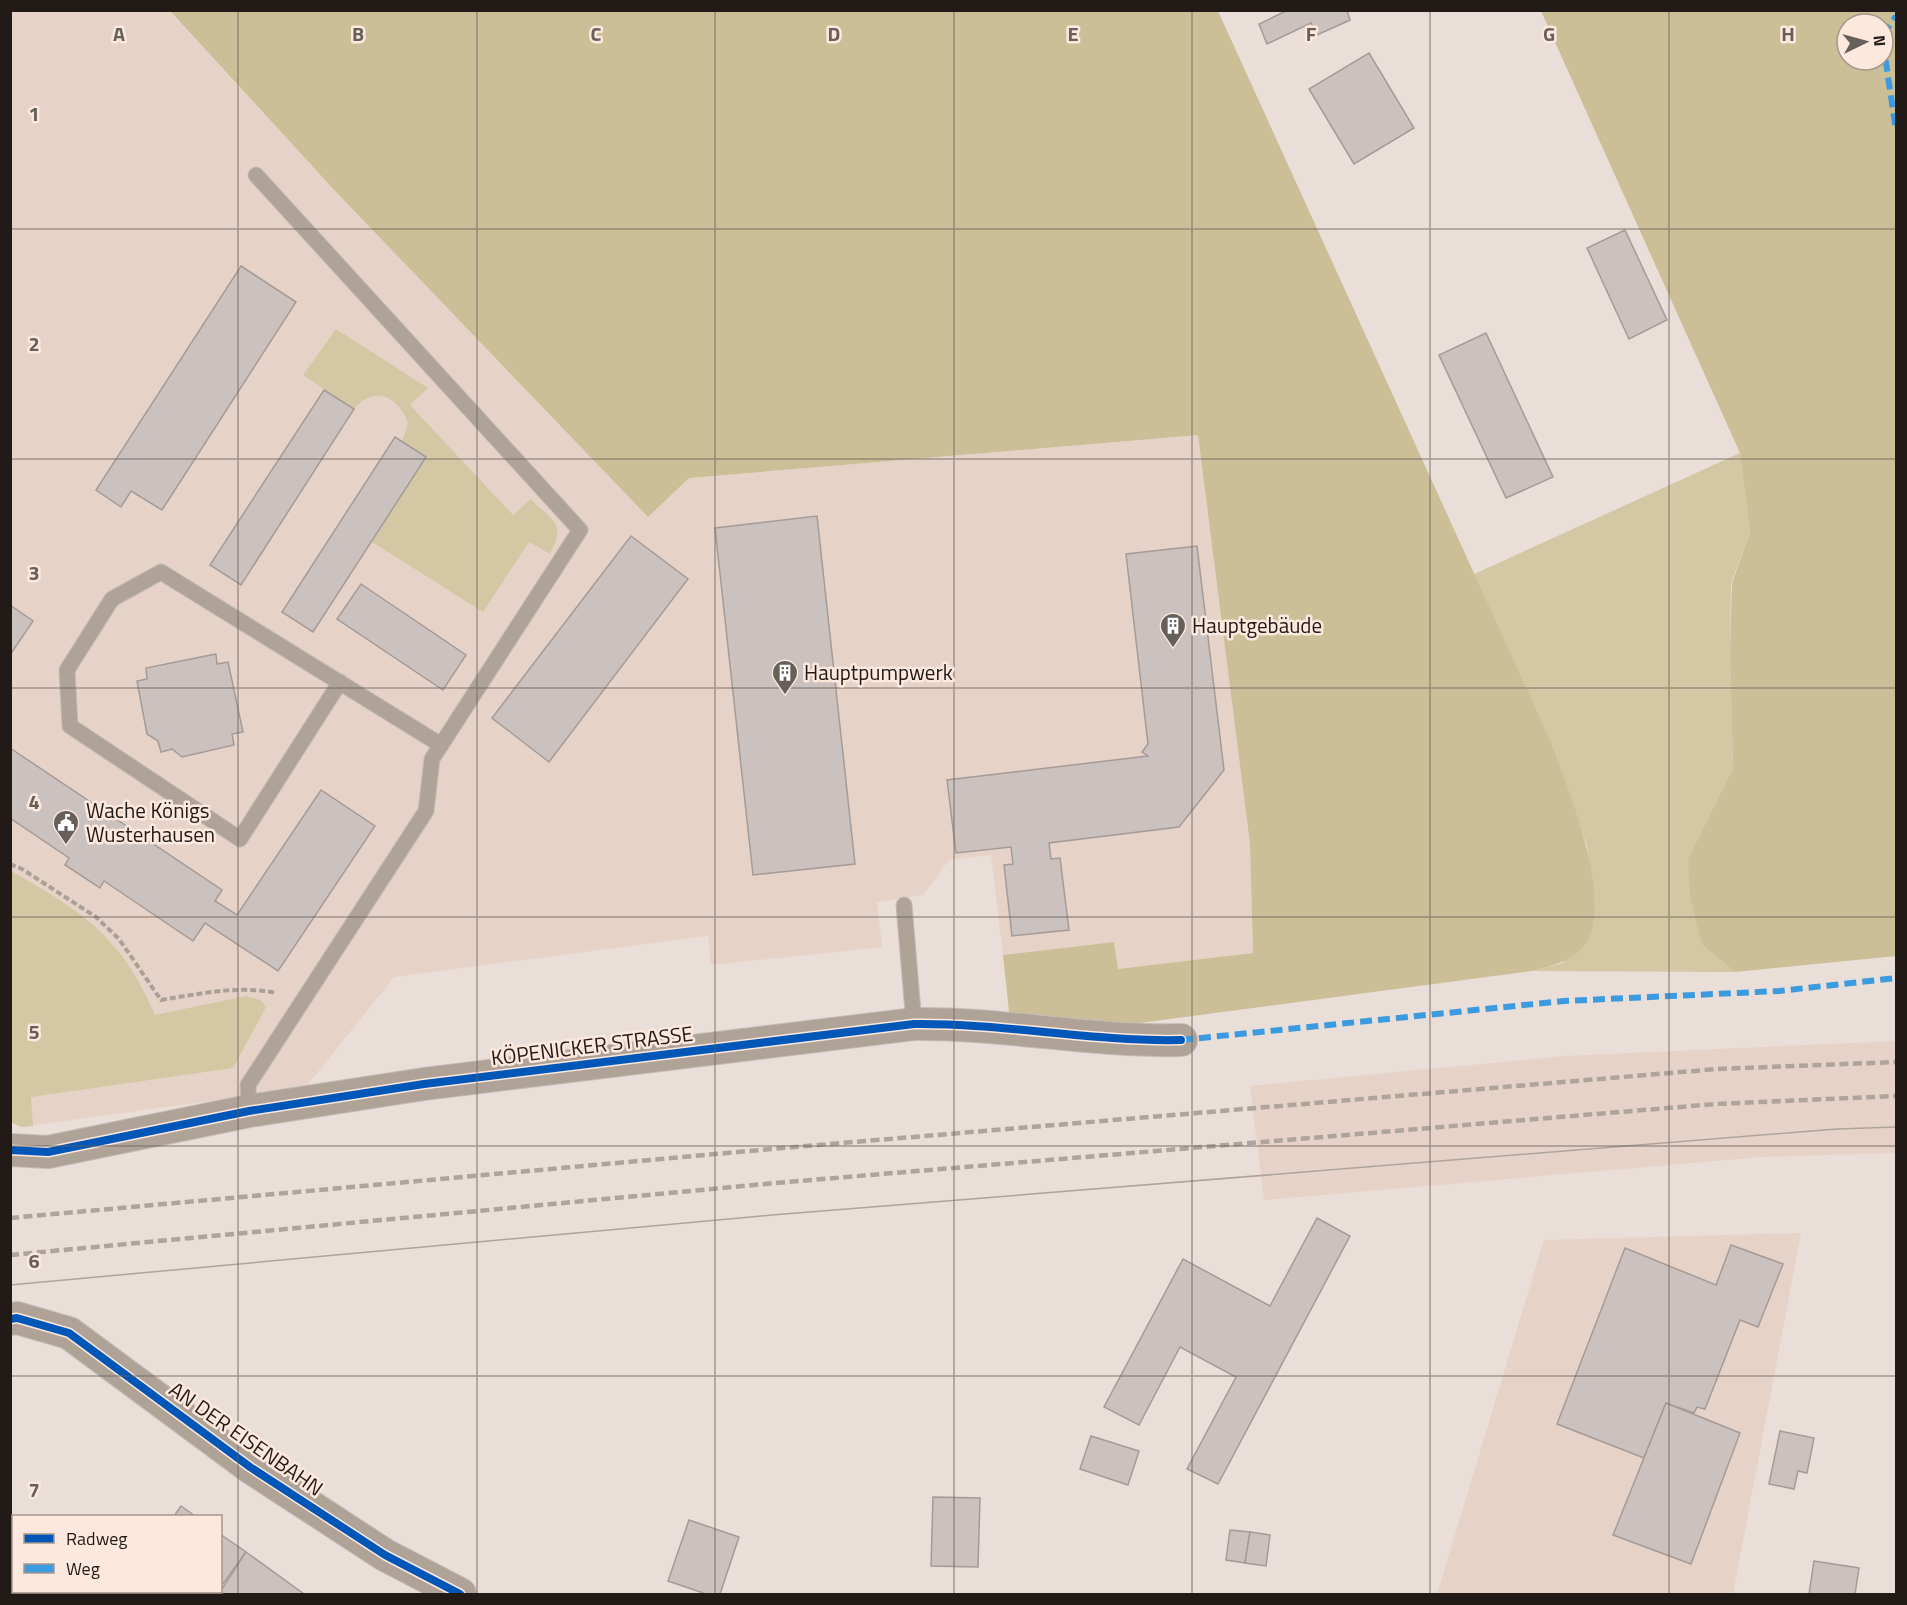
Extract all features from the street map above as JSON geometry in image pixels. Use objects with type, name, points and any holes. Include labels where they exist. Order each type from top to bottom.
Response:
[{"type":"street","name":"KÖPENICKER STRASSE","points":[[10,1150],[48,1152],[249,1111],[424,1084],[914,1024],[965,1023],[1136,1041],[1181,1040]]},
{"type":"street","name":"AN DER EISENBAHN","points":[[10,1319],[17,1318],[69,1333],[250,1467],[385,1556],[460,1594]]},
{"type":"lane","points":[[249,1111],[248,1085],[426,811],[432,759],[580,530],[256,175]]},
{"type":"lane","points":[[340,682],[240,839],[70,726],[67,670],[112,600],[161,572],[340,682],[441,745]]},
{"type":"lane","points":[[904,905],[914,1024]]},
{"type":"path","points":[[10,864],[96,917],[119,939],[161,1000],[218,991],[256,989],[278,994],[298,1007]]},
{"type":"shaded area","points":[[10,11],[169,11],[337,193],[648,517],[689,478],[1198,435],[1250,844],[1253,953],[1118,969],[1114,942],[1003,955],[991,855],[949,860],[923,895],[877,902],[882,947],[711,965],[708,936],[394,977],[305,1088],[21,1127],[11,1122]]},
{"type":"shaded area","points":[[170,11],[1218,11],[1554,749],[1578,818],[1592,872],[1595,898],[1593,921],[1587,941],[1570,958],[1532,971],[1132,1024],[1010,1021],[1003,955],[1114,942],[1118,969],[1253,953],[1250,844],[1198,435],[689,478],[648,517],[337,193]]},
{"type":"shaded area","points":[[1541,11],[1896,11],[1896,956],[1735,972],[1702,945],[1690,896],[1688,859],[1733,768],[1730,655],[1732,583],[1750,532],[1740,453]]},
{"type":"shaded area","points":[[336,329],[428,388],[410,405],[513,515],[531,499],[555,523],[557,535],[550,554],[529,542],[483,612],[372,542],[426,457],[402,441],[408,423],[404,414],[392,400],[385,397],[369,397],[354,409],[303,375]]},
{"type":"shaded area","points":[[1740,453],[1750,532],[1731,583],[1733,768],[1688,859],[1702,945],[1735,972],[1532,971],[1563,963],[1595,904],[1587,846],[1554,749],[1472,575]]},
{"type":"shaded area","points":[[11,871],[59,899],[97,929],[114,946],[129,965],[155,1015],[246,996],[261,1000],[266,1007],[233,1068],[31,1097],[33,1126],[21,1127],[11,1122]]},
{"type":"shaded area","points":[[1896,1041],[1896,1153],[1762,1157],[1264,1200],[1250,1086],[1564,1056]]},
{"type":"shaded area","points":[[1801,1233],[1733,1594],[1437,1594],[1544,1240]]},
{"type":"building","points":[[1288,10],[1347,10],[1350,20],[1317,35],[1311,23],[1267,44],[1259,24]]},
{"type":"building","points":[[1369,53],[1414,128],[1354,164],[1309,89]]},
{"type":"building","points":[[1625,230],[1667,320],[1629,339],[1587,248]]},
{"type":"building","points":[[241,266],[296,302],[162,510],[131,491],[121,507],[96,490]]},
{"type":"building","points":[[1486,333],[1553,477],[1506,498],[1439,355]]},
{"type":"building","points":[[324,390],[354,409],[241,585],[210,565]]},
{"type":"building","points":[[395,437],[426,457],[313,632],[282,612]]},
{"type":"building","name":"Hauptpumpwerk","points":[[817,516],[855,864],[753,875],[715,528]]},
{"type":"building","points":[[631,536],[688,579],[549,762],[492,718]]},
{"type":"building","name":"Hauptgebäude","points":[[1197,546],[1224,770],[1179,827],[1049,843],[1051,859],[1060,858],[1069,930],[1012,936],[1004,865],[1013,864],[1011,847],[956,853],[947,780],[1148,756],[1142,752],[1148,744],[1126,554]]},
{"type":"building","points":[[361,584],[466,655],[443,690],[337,619]]},
{"type":"building","points":[[10,605],[33,621],[10,655]]},
{"type":"building","points":[[216,654],[217,664],[228,662],[243,732],[232,734],[234,745],[182,757],[172,749],[161,752],[158,741],[147,734],[137,681],[147,679],[146,668]]},
{"type":"building","points":[[10,748],[222,890],[215,901],[237,915],[321,790],[375,826],[278,971],[205,923],[193,941],[104,881],[100,888],[65,865],[69,858],[10,818]]},
{"type":"building","points":[[1317,1218],[1350,1236],[1218,1484],[1187,1469],[1236,1377],[1180,1347],[1139,1425],[1104,1407],[1183,1259],[1270,1306]]},
{"type":"building","points":[[1731,1245],[1783,1264],[1758,1327],[1740,1320],[1705,1409],[1697,1407],[1694,1413],[1666,1403],[1644,1458],[1557,1424],[1625,1248],[1716,1285]]},
{"type":"building","points":[[1666,1403],[1740,1433],[1691,1564],[1613,1535]]},
{"type":"building","points":[[1780,1431],[1814,1438],[1807,1473],[1798,1471],[1794,1489],[1769,1484]]},
{"type":"building","points":[[1091,1436],[1139,1451],[1128,1485],[1080,1469]]},
{"type":"building","points":[[933,1497],[980,1498],[978,1567],[931,1566]]},
{"type":"building","points":[[181,1506],[194,1515],[175,1515]]},
{"type":"building","points":[[689,1520],[739,1537],[720,1594],[706,1594],[668,1581]]},
{"type":"building","points":[[1230,1530],[1250,1532],[1245,1563],[1226,1560]]},
{"type":"building","points":[[1250,1532],[1270,1535],[1266,1566],[1245,1563]]},
{"type":"building","points":[[222,1535],[246,1552],[222,1585]]},
{"type":"building","points":[[246,1552],[304,1594],[216,1594],[222,1593],[222,1589]]},
{"type":"building","points":[[1814,1561],[1859,1568],[1855,1594],[1809,1594]]},
{"type":"tram line","points":[[10,1285],[772,1215],[1837,1129],[1896,1127]]},
{"type":"railway","points":[[10,1218],[771,1149],[1717,1069],[1896,1062]]},
{"type":"railway","points":[[10,1255],[775,1183],[1715,1104],[1896,1096]]},
{"type":"marked path","points":[[1887,72],[1896,131]]},
{"type":"marked path","points":[[1181,1040],[1564,1001],[1779,991],[1896,978]]},
{"type":"cycle path","points":[[10,1150],[48,1152],[249,1111],[424,1084],[914,1024],[981,1026],[1114,1038],[1181,1040]]},
{"type":"cycle path","points":[[10,1319],[17,1318],[69,1333],[250,1467],[385,1555],[460,1594]]},
{"type":"place","name":"Hauptgebäude","points":[[1173,649]]},
{"type":"place","name":"Hauptpumpwerk","points":[[785,696]]},
{"type":"place","name":"Wache Königs Wusterhausen","points":[[66,846]]}]
